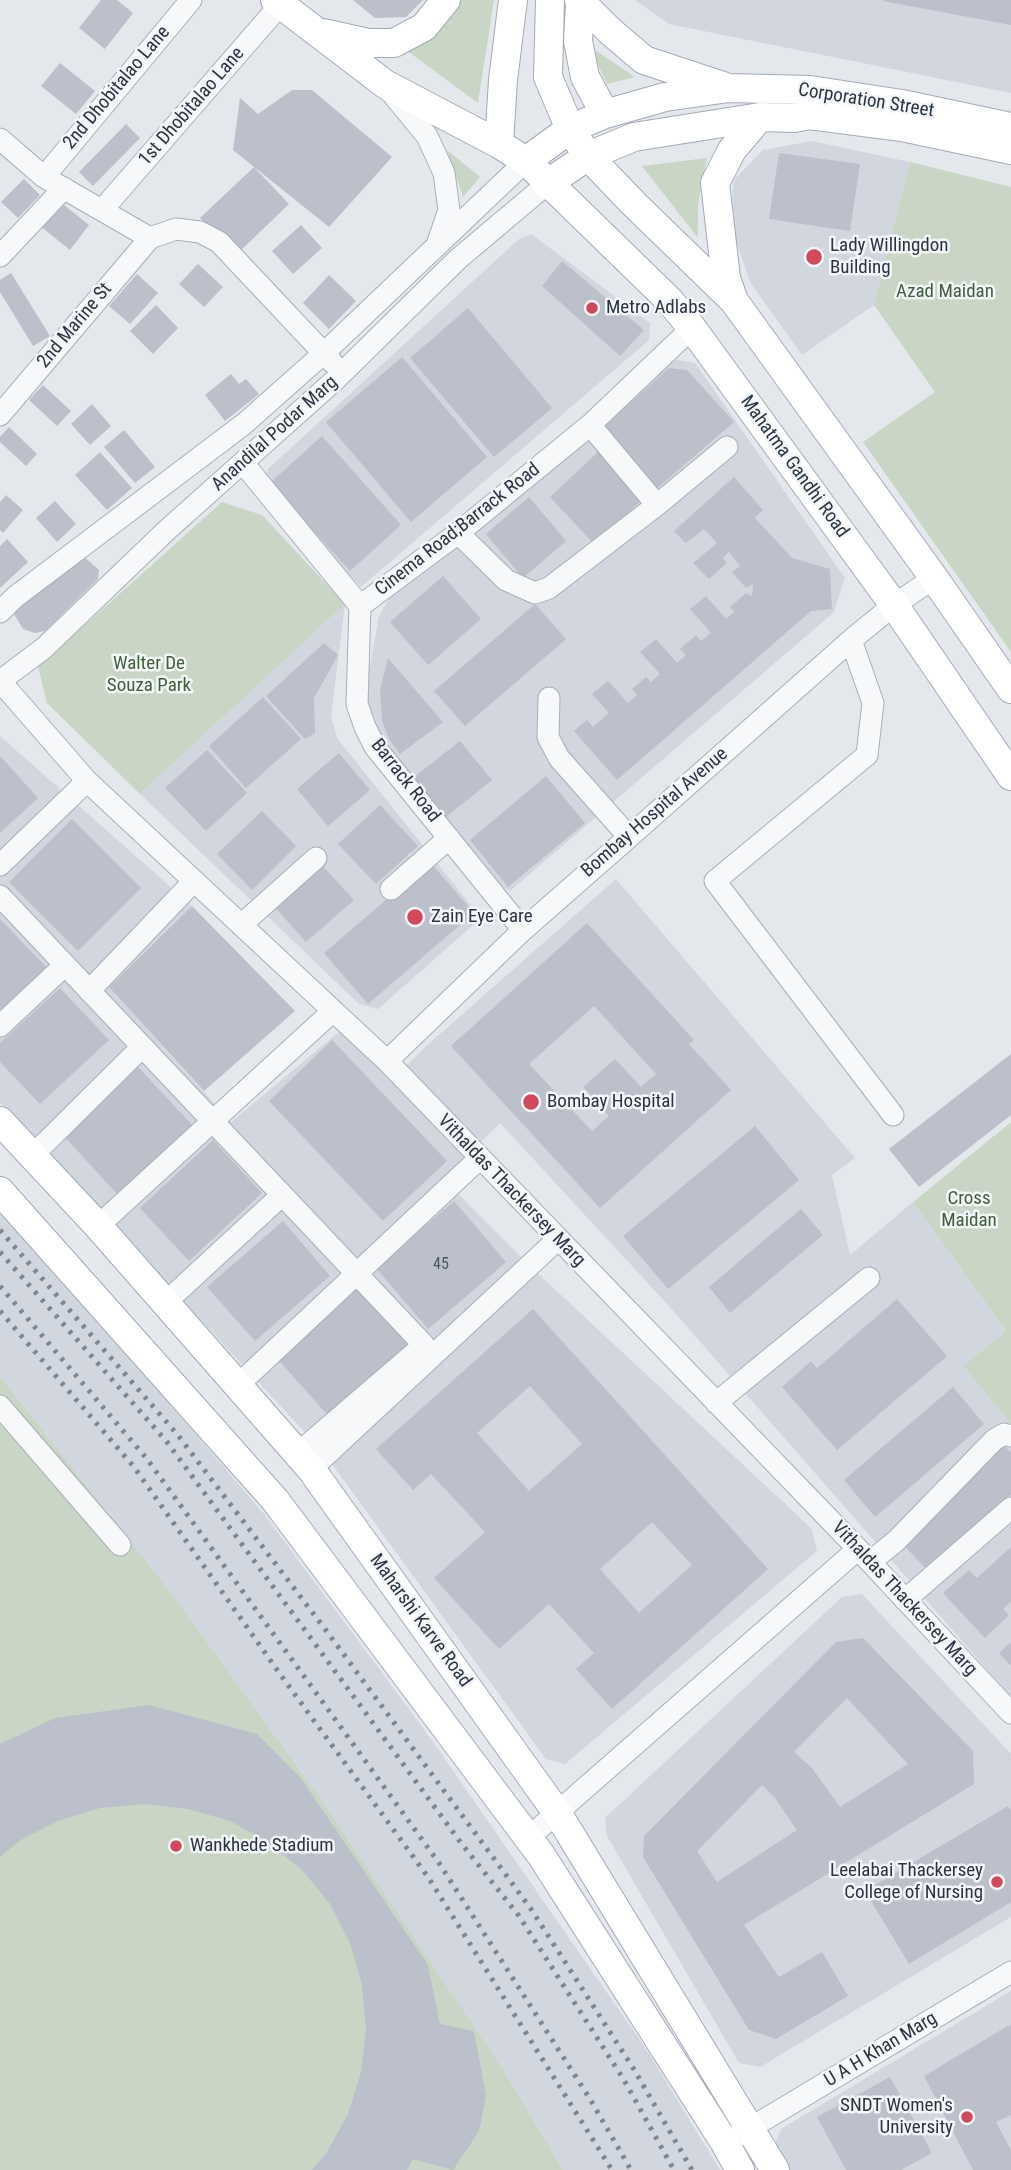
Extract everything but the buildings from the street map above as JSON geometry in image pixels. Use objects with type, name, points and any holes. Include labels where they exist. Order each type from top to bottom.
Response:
[{"type":"main road","points":[[313,31],[368,43],[394,43],[424,26],[446,0]]},
{"type":"main road","points":[[499,144],[503,80],[513,0]]},
{"type":"main road","points":[[550,0],[548,77],[570,129],[588,156],[634,205],[734,301],[1011,689]]},
{"type":"main road","name":"Mahatma Gandhi Road","points":[[278,2],[385,84],[526,161],[669,300],[894,604],[1011,776]]},
{"type":"main road","points":[[579,2],[644,60],[729,88]]},
{"type":"main road","points":[[579,2],[578,41],[585,77],[606,114]]},
{"type":"main road","name":"Corporation Street","points":[[526,161],[570,129],[606,114],[665,97],[729,88],[810,90],[902,104],[1011,128]]},
{"type":"main road","name":"Corporation Street","points":[[547,184],[588,156],[634,137],[760,117],[794,118],[809,115],[888,125],[1011,150]]},
{"type":"main road","points":[[734,301],[726,278],[715,183],[732,150],[760,117]]},
{"type":"main road","name":"Maharshi Karve Road","points":[[0,1121],[239,1384],[304,1462],[558,1814],[775,2170]]},
{"type":"main road","points":[[0,1191],[275,1500],[528,1838],[726,2143],[740,2170]]},
{"type":"street","name":"2nd Dhobitalao Lane","points":[[44,177],[191,0]]},
{"type":"street","name":"1st Dhobitalao Lane","points":[[103,209],[278,2]]},
{"type":"street","points":[[385,84],[427,136],[444,173],[449,210],[437,247]]},
{"type":"street","points":[[1,143],[44,177],[150,238],[176,229],[200,232],[219,242],[343,373]]},
{"type":"street","name":"Anandilal Podar Marg","points":[[0,612],[15,597],[244,424],[324,353],[526,161]]},
{"type":"street","name":"Anandilal Podar Marg","points":[[0,681],[44,648],[167,530],[343,373],[458,259],[547,184]]},
{"type":"street","points":[[0,256],[64,188]]},
{"type":"street","name":"2nd Marine St","points":[[0,415],[150,238]]},
{"type":"street","name":"Cinema Road;Barrack Road","points":[[243,463],[360,606],[458,533],[590,425],[692,328]]},
{"type":"street","points":[[590,425],[657,505]]},
{"type":"street","points":[[458,533],[506,580],[535,593],[549,588],[727,447]]},
{"type":"street","name":"Bombay Hospital Avenue","points":[[387,1061],[523,930],[851,640],[894,604],[934,578]]},
{"type":"street","name":"Barrack Road","points":[[360,606],[357,704],[365,727],[376,747],[523,930]]},
{"type":"street","points":[[851,640],[873,703],[867,755],[715,881],[893,1115]]},
{"type":"street","name":"Vithaldas Thackersey Marg","points":[[0,681],[87,781],[387,1061],[864,1556],[1011,1713]]},
{"type":"street","points":[[549,698],[548,737],[559,758],[629,837]]},
{"type":"street","points":[[0,865],[87,781]]},
{"type":"street","points":[[391,889],[449,838]]},
{"type":"street","points":[[241,925],[316,859]]},
{"type":"street","points":[[89,990],[194,881]]},
{"type":"street","points":[[0,896],[424,1345],[304,1462]]},
{"type":"street","points":[[0,1026],[65,965]]},
{"type":"street","points":[[98,1226],[333,1011]]},
{"type":"street","points":[[32,1156],[142,1047]]},
{"type":"street","points":[[239,1384],[480,1158]]},
{"type":"street","points":[[165,1303],[282,1195]]},
{"type":"street","points":[[304,1462],[558,1239]]},
{"type":"street","points":[[716,1403],[869,1278]]},
{"type":"street","points":[[0,1406],[120,1545]]},
{"type":"street","points":[[528,1838],[864,1556],[896,1541],[994,1440],[1004,1434],[1011,1436]]},
{"type":"street","points":[[905,1600],[1011,1508]]},
{"type":"street","name":"U A H Khan Marg","points":[[726,2143],[1011,1972]]},
{"type":"shaded area","points":[[635,0],[1011,0],[1011,93],[669,24]]},
{"type":"shaded area","name":"Lady Willingdon Building","points":[[812,141],[910,162],[874,305],[802,355],[751,284],[732,230],[733,181],[763,150]]},
{"type":"shaded area","points":[[531,234],[650,323],[649,340],[361,587],[265,488],[268,469],[519,239]]},
{"type":"shaded area","points":[[672,359],[695,363],[845,578],[834,612],[510,891],[496,884],[371,733],[363,705],[379,616],[398,583]]},
{"type":"shaded area","points":[[345,604],[331,716],[337,738],[481,918],[378,1009],[359,1004],[140,794]]},
{"type":"shaded area","points":[[0,736],[192,906],[109,987],[231,1122],[340,1031],[392,1081],[424,1048],[616,879],[855,1158],[832,1175],[850,1255],[913,1202],[1006,1331],[963,1366],[1011,1424],[1011,1697],[668,1305],[500,1123],[355,1263],[450,1186],[531,1267],[812,1529],[817,1551],[565,1764],[546,1759],[324,1453],[0,1103]]},
{"type":"shaded area","points":[[0,1206],[264,1514],[431,1739],[648,2052],[720,2170],[563,2170],[501,2066],[318,1795],[172,1594],[0,1376]]},
{"type":"shaded area","points":[[862,1594],[1011,1754],[1011,1917],[760,2067],[739,2063],[607,1836],[605,1818],[842,1597]]},
{"type":"shaded area","points":[[1011,1991],[1011,2170],[789,2170],[774,2146],[781,2129]]},
{"type":"green space","points":[[456,0],[494,0],[478,103],[402,47]]},
{"type":"green space","points":[[589,46],[635,77],[607,84]]},
{"type":"green space","points":[[447,150],[480,177],[463,197]]},
{"type":"green space","points":[[707,158],[698,203],[698,238],[642,166]]},
{"type":"green space","name":"Azad Maidan","points":[[910,162],[1011,187],[1011,652],[863,442],[935,392],[874,305]]},
{"type":"green space","name":"Walter De Souza Park","points":[[222,502],[262,515],[345,604],[140,794],[47,703],[38,667]]},
{"type":"green space","name":"Cross Maidan","points":[[1011,1122],[1011,1424],[963,1366],[1006,1331],[913,1202]]},
{"type":"green space","name":"Wankhede Stadium","points":[[0,1376],[172,1594],[318,1795],[501,2066],[563,2170],[0,2170]]},
{"type":"railway","points":[[0,1230],[177,1434],[328,1633],[531,1909],[635,2071],[692,2170]]},
{"type":"railway","points":[[0,1252],[167,1442],[461,1843],[519,1916],[624,2080],[674,2170]]},
{"type":"railway","points":[[0,1286],[147,1459],[439,1863],[590,2099],[631,2170]]},
{"type":"railway","points":[[0,1311],[134,1467],[428,1877],[612,2170]]},
{"type":"place","name":"Lady Willingdon Building","points":[[814,257]]},
{"type":"place","name":"Metro Adlabs","points":[[592,308]]},
{"type":"place","name":"Zain Eye Care","points":[[415,917]]},
{"type":"place","name":"Bombay Hospital","points":[[531,1102]]},
{"type":"place","name":"Wankhede Stadium","points":[[176,1846]]},
{"type":"place","name":"Leelabai Thackersey College of Nursing","points":[[997,1882]]},
{"type":"place","name":"SNDT Women's University","points":[[967,2117]]}]
